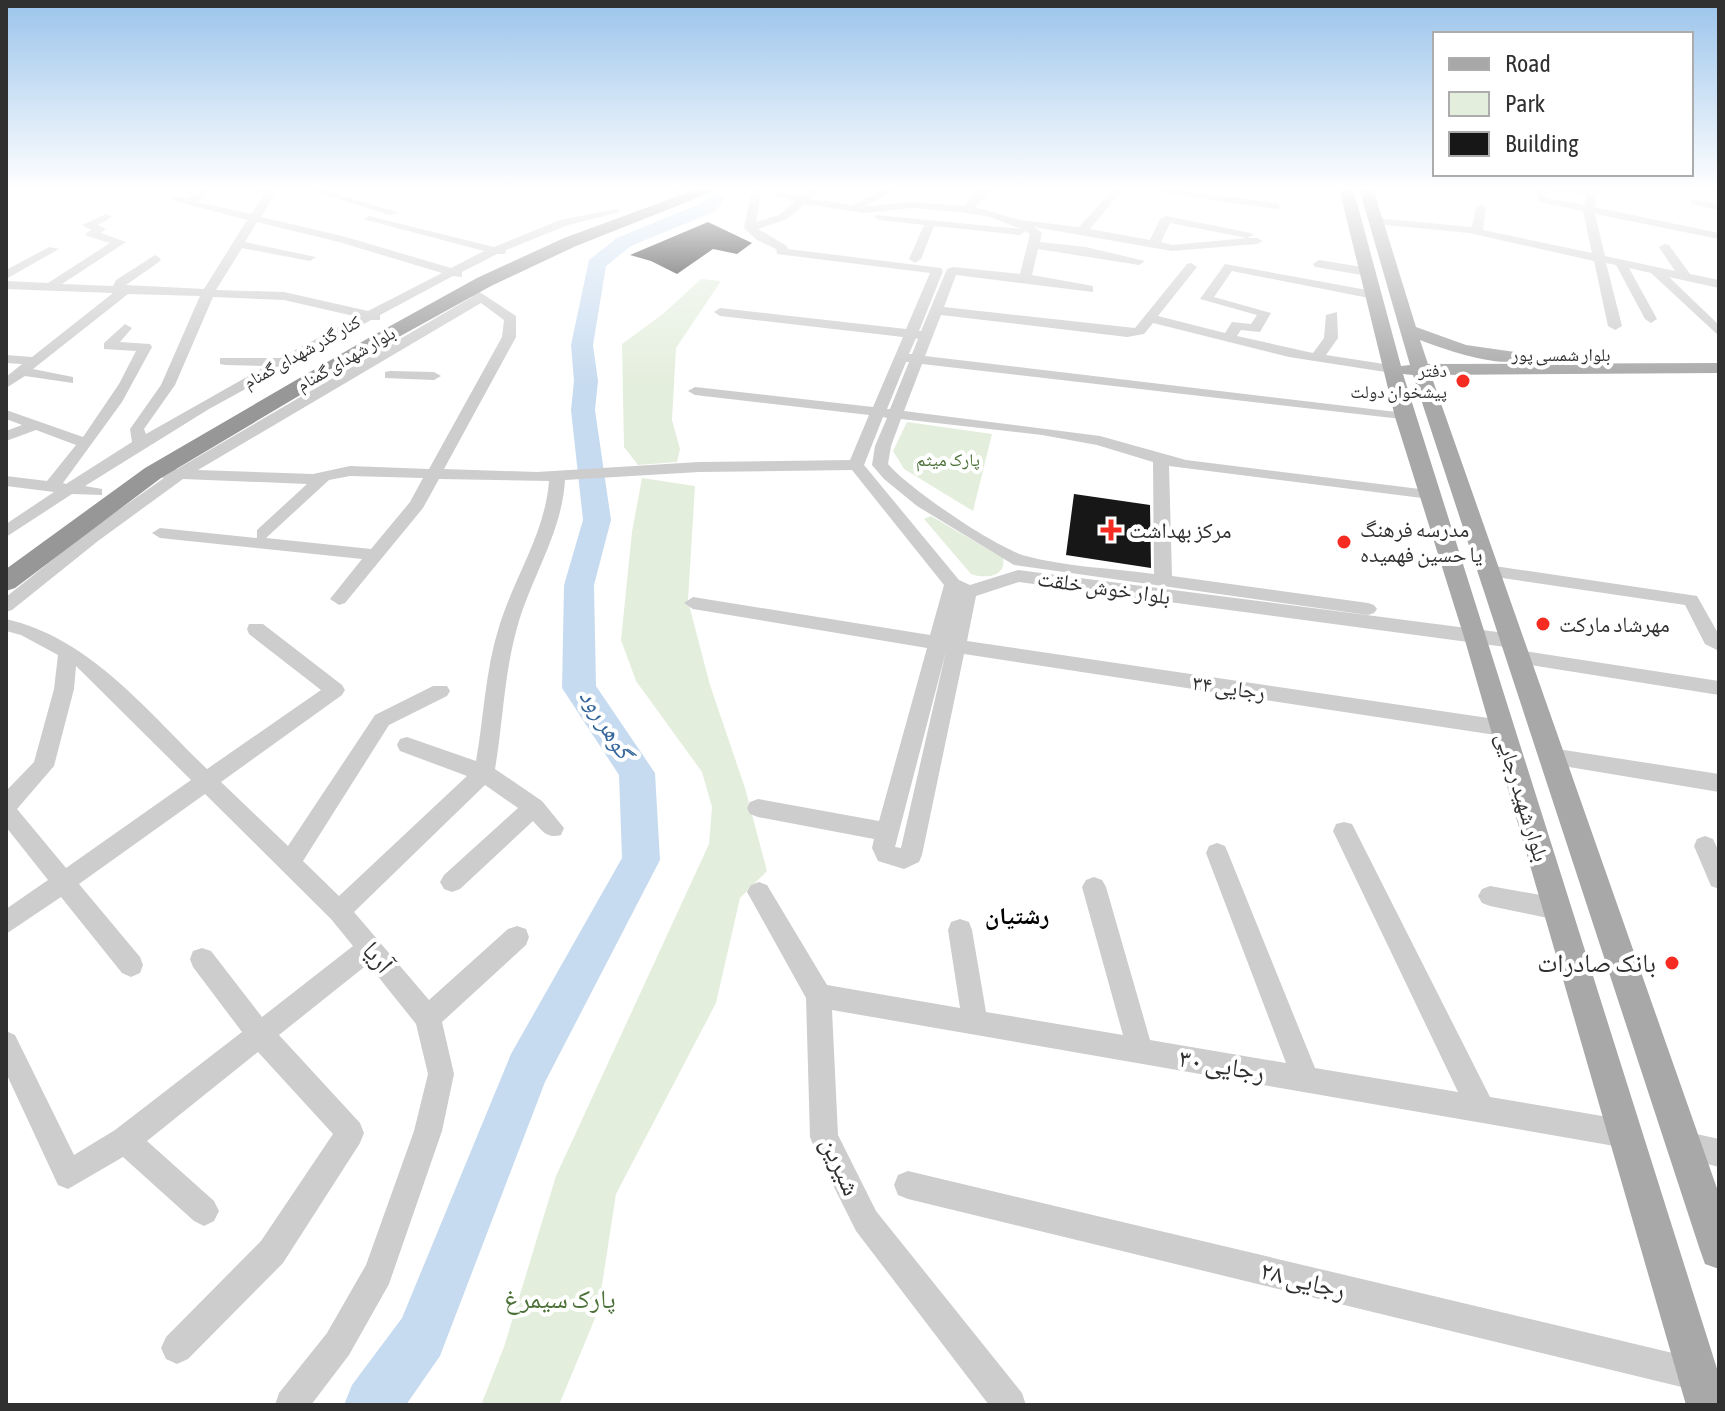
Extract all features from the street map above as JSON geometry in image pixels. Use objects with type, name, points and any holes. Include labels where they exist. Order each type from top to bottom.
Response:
[{"type":"highway","name":"بلوار شهدای گمنام","points":[[6,582],[153,473],[280,405],[471,284],[504,254]]},
{"type":"highway","name":"بلوار شهدای گمنام","points":[[6,557],[96,492],[307,365],[377,318],[542,254]]},
{"type":"main road","name":"بلوار شهید رجایی","points":[[1363,254],[1405,417],[1474,630],[1703,1390]]},
{"type":"main road","name":"بلوار شهید رجایی","points":[[1385,254],[1420,371],[1719,1250]]},
{"type":"main road","name":"بلوار شمسی پور","points":[[1408,330],[1463,350],[1515,357],[1718,364]]},
{"type":"main road","points":[[1463,350],[1452,353],[1452,357],[1468,367],[1482,370]]},
{"type":"main road","name":"بلوار شمسی پور","points":[[1392,369],[1420,371],[1718,364]]},
{"type":"street","points":[[6,275],[44,254]]},
{"type":"street","points":[[53,284],[101,254]]},
{"type":"street","points":[[140,443],[137,429],[168,385],[209,291],[233,254]]},
{"type":"street","points":[[293,254],[310,257]]},
{"type":"street","points":[[339,599],[417,504],[509,337],[511,319],[471,284],[385,254]]},
{"type":"street","points":[[788,254],[1026,273],[1089,289]]},
{"type":"street","points":[[853,254],[915,259],[944,268]]},
{"type":"street","points":[[915,259],[918,254]]},
{"type":"street","points":[[1026,273],[1031,254]]},
{"type":"street","points":[[1101,254],[1139,261]]},
{"type":"street","points":[[1229,338],[1237,325],[1255,329],[1265,313],[1206,299],[1247,254]]},
{"type":"street","points":[[1582,254],[1666,281]]},
{"type":"street","points":[[1596,254],[1615,326]]},
{"type":"street","points":[[1670,254],[1685,276]]},
{"type":"street","points":[[123,288],[120,283],[155,259]]},
{"type":"street","points":[[1319,264],[1368,272]]},
{"type":"street","points":[[935,310],[1127,333],[1139,331],[1191,267]]},
{"type":"street","name":"بلوار خوش خلقت","points":[[856,465],[900,357],[935,310],[944,268]]},
{"type":"street","name":"بلوار خوش خلقت","points":[[944,268],[917,335],[918,359],[883,446],[880,465],[894,480],[1019,568],[1474,630]]},
{"type":"street","points":[[1236,268],[1374,295]]},
{"type":"street","points":[[1623,268],[1655,269],[1719,284]]},
{"type":"street","points":[[1623,268],[1651,319]]},
{"type":"street","points":[[1655,269],[1719,332]]},
{"type":"street","points":[[6,285],[53,284],[284,296],[377,318]]},
{"type":"street","points":[[6,384],[123,288]]},
{"type":"street","points":[[720,312],[917,335]]},
{"type":"street","points":[[1316,358],[1331,338],[1332,315]]},
{"type":"street","name":"کنار گذر شهدای گمنام","points":[[6,532],[140,443],[285,362],[377,318]]},
{"type":"street","points":[[1150,318],[1316,358],[1392,369]]},
{"type":"street","points":[[52,486],[124,391],[145,347],[109,346],[125,328]]},
{"type":"street","points":[[900,357],[1405,417]]},
{"type":"street","points":[[6,359],[34,361]]},
{"type":"street","points":[[225,361],[307,365]]},
{"type":"street","points":[[22,371],[68,380]]},
{"type":"street","points":[[390,375],[434,376]]},
{"type":"street","points":[[695,391],[1056,433],[1100,441],[1186,465],[1430,494]]},
{"type":"street","name":"کنار گذر شهدای گمنام","points":[[8,623],[92,537],[280,405]]},
{"type":"street","points":[[6,414],[86,443]]},
{"type":"street","points":[[6,436],[35,425]]},
{"type":"street","points":[[1161,459],[1163,580]]},
{"type":"street","points":[[153,473],[323,477],[350,471],[557,476],[699,467],[856,465],[961,588],[947,645],[883,848],[886,854],[904,859],[911,855],[947,645]]},
{"type":"street","points":[[339,911],[484,773],[497,669],[509,624],[543,538],[557,476]]},
{"type":"street","points":[[263,534],[323,477]]},
{"type":"street","points":[[6,481],[96,492]]},
{"type":"street","points":[[905,525],[907,516],[915,510],[942,512]]},
{"type":"street","points":[[6,512],[33,513]]},
{"type":"street","points":[[160,533],[373,555]]},
{"type":"street","name":"بلوار خوش خلقت","points":[[961,588],[1019,568],[1163,580],[1474,630]]},
{"type":"street","points":[[1488,571],[1691,600],[1712,639],[1719,644]]},
{"type":"street","name":"رجایی ۳۴","points":[[693,603],[947,645],[1502,728]]},
{"type":"street","name":"آریا","points":[[8,623],[82,660],[339,911],[428,1018],[441,1074],[418,1159],[378,1273],[338,1344],[291,1405]]},
{"type":"street","points":[[6,923],[335,690],[256,629]]},
{"type":"street","points":[[1474,630],[1513,642],[1719,688]]},
{"type":"street","points":[[68,652],[64,689],[43,766],[6,809],[62,884],[131,965]]},
{"type":"street","points":[[290,862],[382,720],[440,691]]},
{"type":"street","points":[[407,745],[484,773],[534,807],[553,828]]},
{"type":"street","points":[[1551,756],[1719,783]]},
{"type":"street","points":[[452,882],[534,807]]},
{"type":"street","points":[[758,808],[888,832]]},
{"type":"street","points":[[1344,831],[1481,1109]]},
{"type":"street","points":[[1705,846],[1719,879]]},
{"type":"street","points":[[1217,853],[1306,1079]]},
{"type":"street","points":[[1094,887],[1140,1051]]},
{"type":"street","name":"شیرین","points":[[759,892],[819,996],[824,1137],[866,1221],[1010,1405]]},
{"type":"street","points":[[1490,896],[1557,909]]},
{"type":"street","points":[[960,930],[975,1022]]},
{"type":"street","points":[[428,1018],[517,937]]},
{"type":"street","points":[[9,1061],[68,1175],[125,1140],[370,948]]},
{"type":"street","points":[[177,1348],[272,1252],[350,1133],[259,1033],[202,959]]},
{"type":"street","name":"رجایی ۳۰","points":[[819,996],[1626,1134]]},
{"type":"street","points":[[125,1140],[204,1211]]},
{"type":"street","points":[[1683,1145],[1719,1153]]},
{"type":"street","name":"رجایی ۲۸","points":[[908,1185],[1703,1390]]},
{"type":"green space","points":[[701,279],[721,281],[676,348],[672,420],[680,449],[677,462],[638,465],[624,447],[622,344],[663,314]]},
{"type":"green space","name":"پارک میثم","points":[[907,422],[992,434],[973,511],[904,469],[893,451]]},
{"type":"green space","name":"پارک سیمرغ","points":[[642,478],[695,486],[688,601],[710,685],[745,788],[767,871],[740,898],[716,1003],[616,1194],[598,1311],[559,1405],[481,1405],[504,1347],[556,1176],[709,844],[712,807],[702,772],[636,681],[621,640],[632,532]]},
{"type":"green space","points":[[931,516],[1003,558],[1002,569],[988,576],[971,574],[924,519]]},
{"type":"building","points":[[633,254],[706,254],[677,274],[630,255]]},
{"type":"building","name":"مرکز بهداشت","points":[[1074,494],[1150,505],[1151,568],[1066,555]]},
{"type":"waterway","name":"گوهر رود","points":[[372,1405],[421,1337],[527,1070],[641,860],[637,773],[579,688],[579,585],[597,520],[583,410],[586,381],[582,345],[596,264],[609,254]]},
{"type":"place","name":"دفتر پیشخوان دولت","points":[[1463,381]]},
{"type":"place","name":"مرکز بهداشت","points":[[1111,530]]},
{"type":"place","name":"مدرسه فرهنگ یا حسین فهمیده","points":[[1344,542]]},
{"type":"place","name":"مهرشاد مارکت","points":[[1543,624]]},
{"type":"place","name":"بانک صادرات","points":[[1672,963]]},
{"type":"district","name":"رشتیان","points":[[1017,916]]}]
